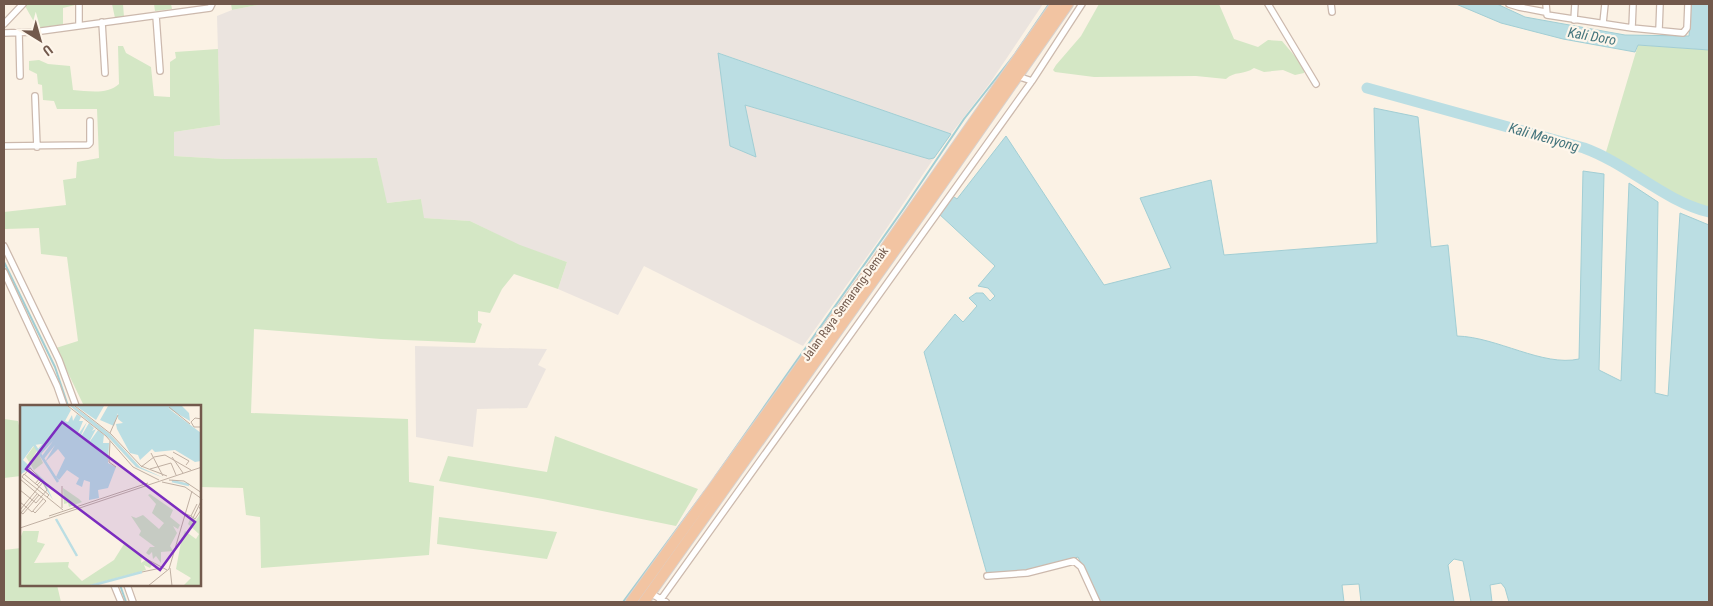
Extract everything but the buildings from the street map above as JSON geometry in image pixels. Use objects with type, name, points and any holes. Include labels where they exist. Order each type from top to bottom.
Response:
[{"type":"highway","name":"Jalan Raya Semarang-Demak","points":[[631,602],[876,263],[1056,4]]},
{"type":"highway","name":"Jalan Raya Semarang-Demak","points":[[644,602],[658,599],[767,432],[1068,4]]},
{"type":"highway","points":[[757,426],[767,432]]},
{"type":"street","points":[[4,24],[23,4]]},
{"type":"street","points":[[78,4],[79,25]]},
{"type":"street","points":[[186,4],[186,11]]},
{"type":"street","points":[[4,33],[156,16],[210,8],[212,4]]},
{"type":"street","points":[[658,599],[1032,81],[1082,4]]},
{"type":"street","points":[[1277,4],[1270,5],[1316,84]]},
{"type":"street","points":[[1331,4],[1332,12]]},
{"type":"street","points":[[1509,4],[1546,12],[1547,15],[1574,20],[1632,28],[1685,32],[1688,4]]},
{"type":"street","points":[[1546,4],[1546,12]]},
{"type":"street","points":[[1574,20],[1575,4]]},
{"type":"street","points":[[1604,4],[1604,24]]},
{"type":"street","points":[[1632,28],[1633,4]]},
{"type":"street","points":[[1659,30],[1660,4]]},
{"type":"street","points":[[156,16],[160,71]]},
{"type":"street","points":[[102,22],[105,73]]},
{"type":"street","points":[[19,32],[20,76]]},
{"type":"street","points":[[1018,76],[1032,81]]},
{"type":"street","points":[[36,96],[37,147]]},
{"type":"street","points":[[4,146],[88,146],[90,121]]},
{"type":"street","points":[[4,246],[63,386],[64,405]]},
{"type":"street","points":[[4,272],[63,386],[75,405]]},
{"type":"street","points":[[987,576],[1026,573],[1074,561],[1081,567],[1097,602]]},
{"type":"street","points":[[114,586],[121,602]]},
{"type":"street","points":[[127,586],[133,602]]},
{"type":"shaded area","points":[[263,4],[1043,4],[990,83],[951,134],[719,53],[745,105],[929,159],[934,158],[876,244],[803,346],[644,266],[618,315],[558,289],[567,262],[520,246],[470,221],[423,218],[421,199],[386,203],[377,158],[225,159],[174,156],[174,132],[220,125],[217,16],[232,10]]},
{"type":"shaded area","points":[[415,346],[547,349],[538,365],[546,369],[527,408],[477,409],[473,447],[416,437]]},
{"type":"green space","points":[[27,4],[75,5],[63,8],[63,25],[38,29],[25,6]]},
{"type":"green space","points":[[112,4],[123,4],[124,17],[115,18]]},
{"type":"green space","points":[[154,4],[171,4],[172,9],[155,11]]},
{"type":"green space","points":[[231,4],[263,4],[232,10]]},
{"type":"green space","points":[[1099,4],[1219,4],[1234,39],[1258,47],[1268,40],[1282,41],[1304,67],[1304,73],[1295,75],[1283,70],[1264,72],[1254,68],[1247,72],[1232,75],[1226,79],[1196,76],[1094,77],[1055,72],[1053,70],[1056,65],[1081,36]]},
{"type":"green space","points":[[1638,45],[1709,50],[1709,208],[1698,206],[1678,196],[1606,152]]},
{"type":"green space","points":[[118,46],[123,46],[126,53],[151,67],[154,96],[170,97],[170,62],[176,58],[175,52],[218,49],[220,125],[174,132],[174,156],[225,159],[377,158],[387,203],[421,199],[424,218],[470,221],[520,245],[567,262],[558,289],[514,274],[502,289],[490,313],[478,311],[478,322],[482,324],[475,343],[381,339],[254,329],[251,413],[408,419],[409,482],[434,486],[429,555],[261,568],[260,517],[246,515],[243,488],[201,487],[201,405],[83,404],[56,348],[78,341],[67,257],[41,254],[39,228],[5,229],[4,212],[66,205],[63,180],[76,178],[77,162],[99,158],[97,109],[57,109],[54,101],[43,100],[42,85],[38,84],[37,74],[29,70],[29,61],[39,60],[48,64],[70,66],[73,90],[103,91],[119,84]]},
{"type":"green space","points":[[4,419],[18,421],[20,430],[20,476],[4,478]]},
{"type":"green space","points":[[555,436],[698,489],[676,526],[543,499],[439,481],[448,456],[547,472]]},
{"type":"green space","points":[[439,517],[557,532],[547,559],[437,544]]},
{"type":"green space","points":[[20,548],[20,586],[57,586],[61,602],[4,602],[4,550]]},
{"type":"water","name":"Kali Doro","points":[[1456,4],[1497,4],[1525,17],[1625,35],[1689,36],[1691,4],[1709,4],[1709,50],[1638,45],[1635,52],[1563,39],[1501,23]]},
{"type":"water","points":[[718,53],[951,134],[934,158],[929,159],[745,105],[756,157],[730,146]]},
{"type":"water","points":[[1374,108],[1418,117],[1431,247],[1448,245],[1457,336],[1488,341],[1550,359],[1579,359],[1583,171],[1604,174],[1599,370],[1621,381],[1629,183],[1658,202],[1655,393],[1668,396],[1680,213],[1709,225],[1709,602],[1509,602],[1505,588],[1501,583],[1490,585],[1492,602],[1471,602],[1463,561],[1454,559],[1448,565],[1454,602],[1361,602],[1359,584],[1342,585],[1344,602],[1098,602],[1097,595],[1078,557],[1033,569],[987,574],[924,352],[955,314],[963,322],[977,306],[969,298],[976,293],[983,293],[990,301],[995,296],[988,288],[978,286],[995,266],[938,213],[951,195],[957,199],[1006,136],[1104,285],[1171,268],[1140,198],[1211,180],[1224,255],[1377,243]]},
{"type":"waterway","points":[[715,477],[904,208],[964,119],[1015,54],[1049,4]]},
{"type":"waterway","name":"Kali Menyong","points":[[1367,88],[1584,148],[1616,163],[1677,200],[1709,212]]},
{"type":"waterway","points":[[4,262],[55,367],[68,405]]},
{"type":"waterway","points":[[623,602],[705,491]]},
{"type":"waterway","points":[[120,586],[126,602]]}]
